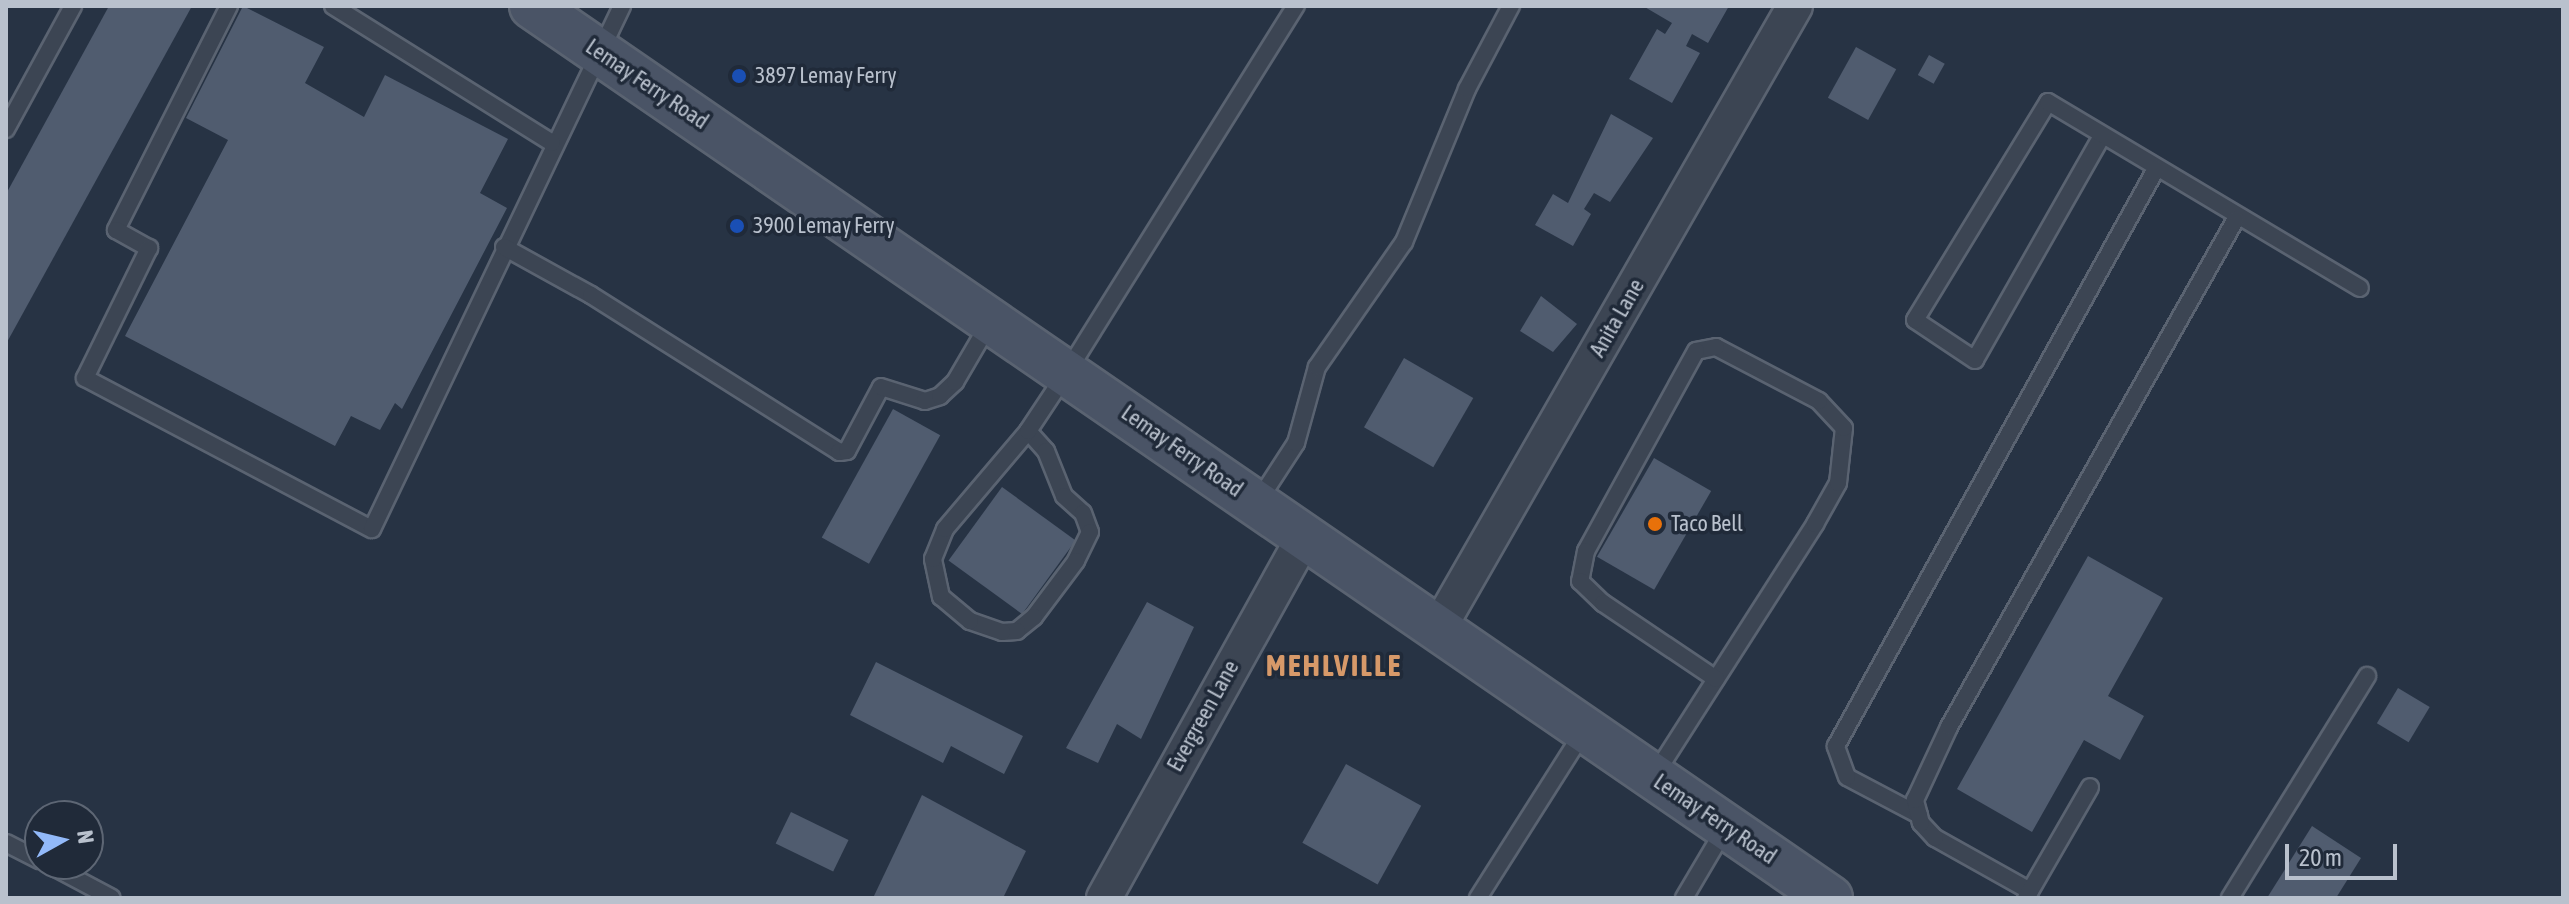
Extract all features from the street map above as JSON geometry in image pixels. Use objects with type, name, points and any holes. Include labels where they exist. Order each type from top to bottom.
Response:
[{"type":"main road","name":"Lemay Ferry Road","points":[[532,6],[1726,826],[1822,896]]},
{"type":"street","name":"Anita Lane","points":[[1438,629],[1795,6]]},
{"type":"street","name":"Evergreen Lane","points":[[1104,898],[1305,536]]},
{"type":"lane","points":[[6,129],[73,6]]},
{"type":"lane","points":[[229,6],[116,230],[149,248],[85,378],[372,529],[552,143],[622,6]]},
{"type":"lane","points":[[333,6],[552,143]]},
{"type":"lane","points":[[1028,431],[1046,451],[1064,496],[1083,513],[1090,532],[1081,553],[1034,617],[1017,631],[1002,632],[970,621],[941,597],[933,559],[945,529],[1028,431],[1290,8]]},
{"type":"lane","points":[[1257,503],[1296,443],[1317,367],[1404,242],[1467,89],[1504,9]]},
{"type":"lane","points":[[2102,136],[1975,360],[1915,320],[2048,102],[2236,219],[2360,288]]},
{"type":"lane","points":[[1919,815],[1847,777],[1836,746],[2156,169]]},
{"type":"lane","points":[[2090,787],[2028,895],[1935,838],[1919,815],[1915,800],[1949,727],[2236,219]]},
{"type":"lane","points":[[504,247],[591,295],[839,452],[847,451],[881,387],[925,401],[940,396],[955,382],[992,320]]},
{"type":"lane","points":[[1653,777],[1716,679],[1838,483],[1844,428],[1819,401],[1716,347],[1696,351],[1586,551],[1580,581],[1603,603],[1716,679]]},
{"type":"lane","points":[[2230,898],[2367,676]]},
{"type":"lane","points":[[1478,898],[1585,730]]},
{"type":"lane","points":[[1684,898],[1726,826]]},
{"type":"lane","points":[[6,843],[24,852]]},
{"type":"lane","points":[[78,880],[112,898]]},
{"type":"building","points":[[109,6],[192,6],[6,344],[6,194]]},
{"type":"building","points":[[243,6],[324,47],[305,83],[364,117],[385,75],[508,139],[480,193],[507,208],[402,409],[395,403],[380,430],[351,416],[335,446],[125,336],[228,140],[186,118]]},
{"type":"building","points":[[1643,6],[1729,6],[1708,43],[1692,34],[1686,46],[1700,53],[1672,103],[1629,79],[1657,29],[1665,34],[1672,23]]},
{"type":"building","points":[[1856,47],[1896,69],[1868,120],[1828,98]]},
{"type":"building","points":[[1929,55],[1945,64],[1934,84],[1918,75]]},
{"type":"building","points":[[1611,114],[1653,138],[1610,202],[1594,193],[1584,209],[1591,214],[1573,246],[1535,225],[1553,194],[1568,203]]},
{"type":"building","points":[[1541,296],[1577,324],[1553,352],[1520,331]]},
{"type":"building","points":[[1404,358],[1473,398],[1433,467],[1364,427]]},
{"type":"building","points":[[893,409],[940,435],[869,564],[822,538]]},
{"type":"building","name":"Taco Bell","points":[[1654,458],[1711,491],[1654,590],[1597,557]]},
{"type":"building","points":[[1002,487],[1076,540],[1022,614],[949,561]]},
{"type":"building","points":[[2088,556],[2163,598],[2108,696],[2144,716],[2120,760],[2084,740],[2032,832],[1957,789]]},
{"type":"building","points":[[1147,602],[1194,627],[1141,739],[1117,724],[1098,763],[1066,748]]},
{"type":"building","points":[[876,662],[1023,736],[1004,774],[951,746],[943,763],[850,715]]},
{"type":"building","points":[[2398,688],[2430,707],[2409,742],[2377,723]]},
{"type":"building","points":[[1346,764],[1421,806],[1378,884],[1302,843]]},
{"type":"building","points":[[922,795],[1026,851],[1003,898],[873,898]]},
{"type":"building","points":[[791,812],[849,840],[833,872],[776,843]]},
{"type":"building","points":[[2312,826],[2361,858],[2336,898],[2267,898]]},
{"type":"place","name":"3897 Lemay Ferry","points":[[739,76]]},
{"type":"place","name":"3900 Lemay Ferry","points":[[737,226]]},
{"type":"place","name":"Taco Bell","points":[[1655,524]]},
{"type":"district","name":"MEHLVILLE","points":[[1334,665]]}]
